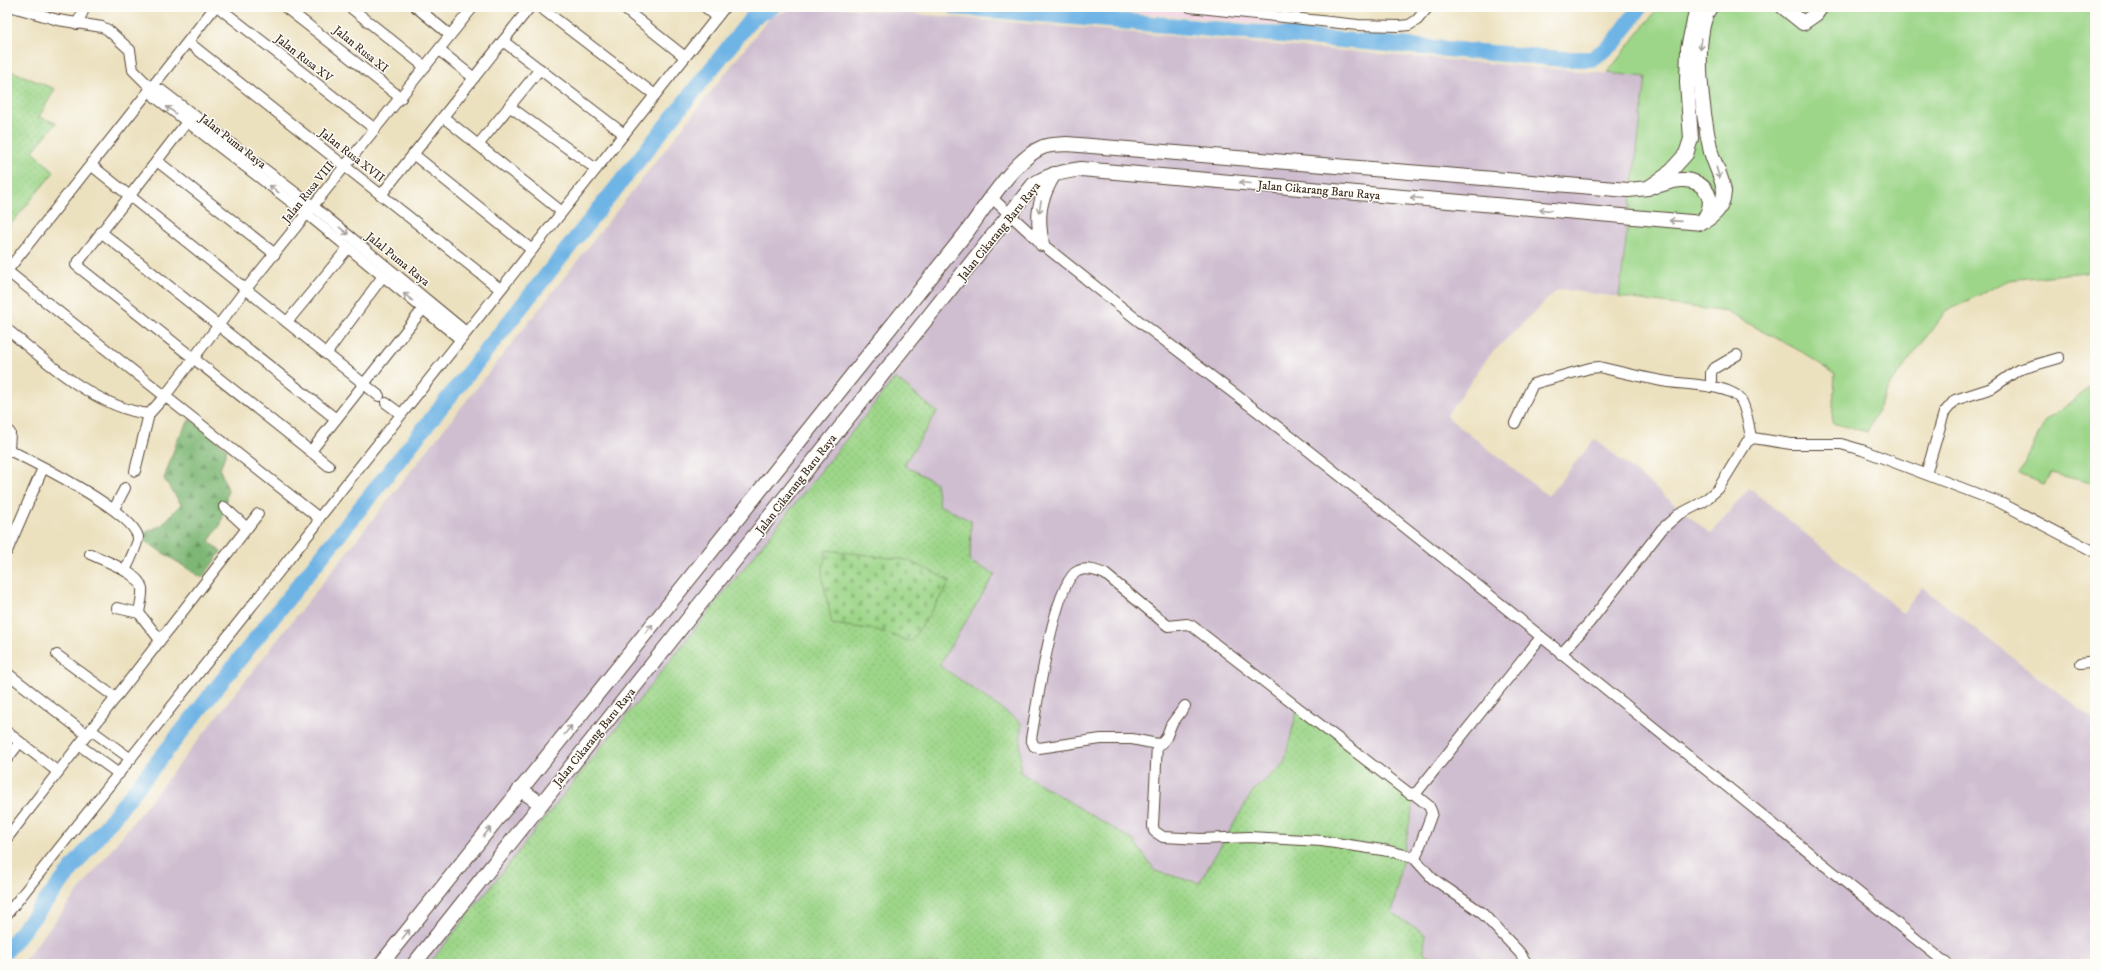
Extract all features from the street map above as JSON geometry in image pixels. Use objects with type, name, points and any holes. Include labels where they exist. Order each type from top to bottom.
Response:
[{"type":"main road","points":[[1648,188],[1676,167],[1686,154],[1691,139],[1687,76],[1688,48],[1697,7]]},
{"type":"main road","points":[[1702,222],[1713,217],[1719,210],[1724,192],[1711,152],[1701,84],[1700,49],[1706,14],[1710,7]]},
{"type":"main road","points":[[1783,7],[1802,23],[1813,17],[1821,7]]},
{"type":"main road","name":"Jalan Cikarang Baru Raya","points":[[381,964],[966,233],[1009,175],[1025,159],[1043,147],[1067,144],[1628,190],[1648,188],[1682,180],[1700,185],[1707,193],[1711,204],[1709,213],[1702,222],[1081,169],[1054,173],[1042,179],[1034,186],[1011,214],[414,964]]},
{"type":"main road","points":[[1042,244],[1039,226],[1039,207],[1045,189],[1054,173]]},
{"type":"main road","points":[[520,789],[541,804]]},
{"type":"street","points":[[13,7],[58,20],[102,27],[108,30],[130,50],[133,70],[151,88]]},
{"type":"street","points":[[77,24],[85,7]]},
{"type":"street","points":[[203,7],[207,17]]},
{"type":"street","points":[[216,7],[7,271],[319,518]]},
{"type":"street","name":"Jalan Rusa XV","points":[[216,7],[375,129]]},
{"type":"street","name":"Jalan Rusa XI","points":[[285,7],[401,98]]},
{"type":"street","points":[[350,7],[425,67]]},
{"type":"street","points":[[416,7],[450,35]]},
{"type":"street","name":"Jalan Rusa VIII","points":[[149,414],[165,396],[274,254],[346,167],[472,7]]},
{"type":"street","points":[[381,195],[530,7]]},
{"type":"street","points":[[540,7],[655,95]]},
{"type":"street","points":[[622,7],[685,57]]},
{"type":"street","points":[[704,7],[717,17]]},
{"type":"street","points":[[7,914],[316,525],[319,518],[401,414],[725,7]]},
{"type":"street","points":[[1190,7],[1249,10],[1358,25],[1399,26],[1409,25],[1417,20],[1428,7]]},
{"type":"street","points":[[503,41],[624,134]]},
{"type":"street","name":"Jalan Rusa XVII","points":[[188,42],[500,289]]},
{"type":"street","points":[[438,50],[474,78]]},
{"type":"street","points":[[478,145],[540,69]]},
{"type":"street","name":"Jalan Puma Raya","points":[[151,88],[155,97],[187,122],[310,210]]},
{"type":"street","name":"Jalan Puma Raya","points":[[151,88],[161,90],[310,210],[348,248],[423,309],[463,336]]},
{"type":"street","points":[[509,106],[596,169]]},
{"type":"street","points":[[443,117],[562,212]]},
{"type":"street","points":[[187,122],[77,262],[76,266],[328,466]]},
{"type":"street","points":[[413,154],[532,250]]},
{"type":"street","points":[[157,161],[274,254]]},
{"type":"street","points":[[91,165],[401,414]]},
{"type":"street","points":[[992,198],[1042,244],[1141,323],[1295,440],[1440,555],[1947,964]]},
{"type":"street","name":"Jalal Puma Raya","points":[[310,210],[463,336]]},
{"type":"street","points":[[101,232],[159,280],[336,420]]},
{"type":"street","points":[[287,322],[348,248]]},
{"type":"street","points":[[326,354],[383,276]]},
{"type":"street","points":[[311,451],[363,383],[423,309]]},
{"type":"street","points":[[7,329],[87,389],[110,403],[127,410],[149,414],[135,471]]},
{"type":"street","points":[[1711,387],[1710,373],[1713,369],[1737,355]]},
{"type":"street","points":[[1926,474],[1944,413],[1952,403],[1992,388],[2018,370],[2040,362],[2059,358]]},
{"type":"street","points":[[1515,423],[1533,384],[1590,368],[1599,367],[1663,382],[1711,387],[1734,394],[1740,400],[1748,419],[1751,438]]},
{"type":"street","points":[[7,429],[10,433],[8,452],[43,468],[114,509],[136,532],[138,541],[125,571]]},
{"type":"street","points":[[1561,654],[1589,623],[1662,529],[1678,515],[1703,502],[1718,489],[1751,438]]},
{"type":"street","points":[[1751,438],[1791,444],[1841,444],[1862,450],[2001,503],[2095,552]]},
{"type":"street","points":[[7,551],[43,468]]},
{"type":"street","points":[[114,509],[125,488]]},
{"type":"street","points":[[224,507],[247,528]]},
{"type":"street","points":[[7,838],[258,514]]},
{"type":"street","points":[[90,554],[134,576],[141,586],[139,613]]},
{"type":"street","points":[[1185,706],[1171,725],[1166,738],[1162,743],[1156,744],[1132,739],[1082,741],[1060,746],[1040,748],[1032,743],[1048,647],[1062,591],[1069,578],[1078,571],[1090,570],[1105,574],[1168,626],[1187,624],[1192,626],[1407,793],[1414,794],[1429,806],[1432,813],[1415,859]]},
{"type":"street","points":[[118,608],[139,613],[160,640]]},
{"type":"street","points":[[1414,794],[1541,636]]},
{"type":"street","points":[[57,655],[116,698]]},
{"type":"street","points":[[2081,663],[2095,661]]},
{"type":"street","points":[[7,673],[89,732],[131,759]]},
{"type":"street","points":[[7,732],[58,772]]},
{"type":"street","points":[[7,759],[20,742]]},
{"type":"street","points":[[1156,744],[1153,826],[1154,831],[1158,836],[1201,839],[1249,837],[1322,842],[1389,851],[1415,859],[1432,878],[1481,912],[1520,953],[1528,964]]},
{"type":"street","points":[[79,745],[119,774]]},
{"type":"shaded area","points":[[796,7],[834,7],[1646,77],[1619,297],[1558,289],[1489,356],[1446,416],[1548,496],[1595,439],[1711,534],[1749,488],[1903,613],[1922,587],[2095,721],[2095,964],[21,964],[770,17]]},
{"type":"shaded area","points":[[1071,7],[1288,7],[1290,9],[1288,26]]},
{"type":"green space","points":[[1659,7],[2095,7],[2095,271],[2009,280],[1945,312],[1888,388],[1867,432],[1832,423],[1835,374],[1802,352],[1727,312],[1619,297],[1646,77],[1607,73]]},
{"type":"green space","points":[[7,69],[55,89],[39,117],[56,123],[33,151],[54,172],[7,229]]},
{"type":"green space","points":[[895,378],[937,412],[904,465],[936,483],[939,505],[971,521],[970,562],[995,574],[939,665],[1021,723],[1020,772],[1134,841],[1155,871],[1199,883],[1253,791],[1284,764],[1298,706],[1414,800],[1392,913],[1425,934],[1424,953],[1446,964],[429,964]]},
{"type":"green space","points":[[2095,383],[2095,479],[2091,483],[2051,473],[2044,484],[2019,474],[2045,422]]},
{"type":"green space","points":[[190,419],[227,449],[220,470],[228,489],[221,524],[209,541],[221,552],[202,578],[137,536],[162,525],[181,504],[164,479],[178,438]]},
{"type":"green space","points":[[826,550],[907,560],[951,581],[911,642],[877,630],[832,624],[822,575]]},
{"type":"waterway","points":[[7,950],[752,18],[772,7]]},
{"type":"waterway","points":[[955,7],[1562,59],[1592,59],[1614,43],[1640,7]]}]
